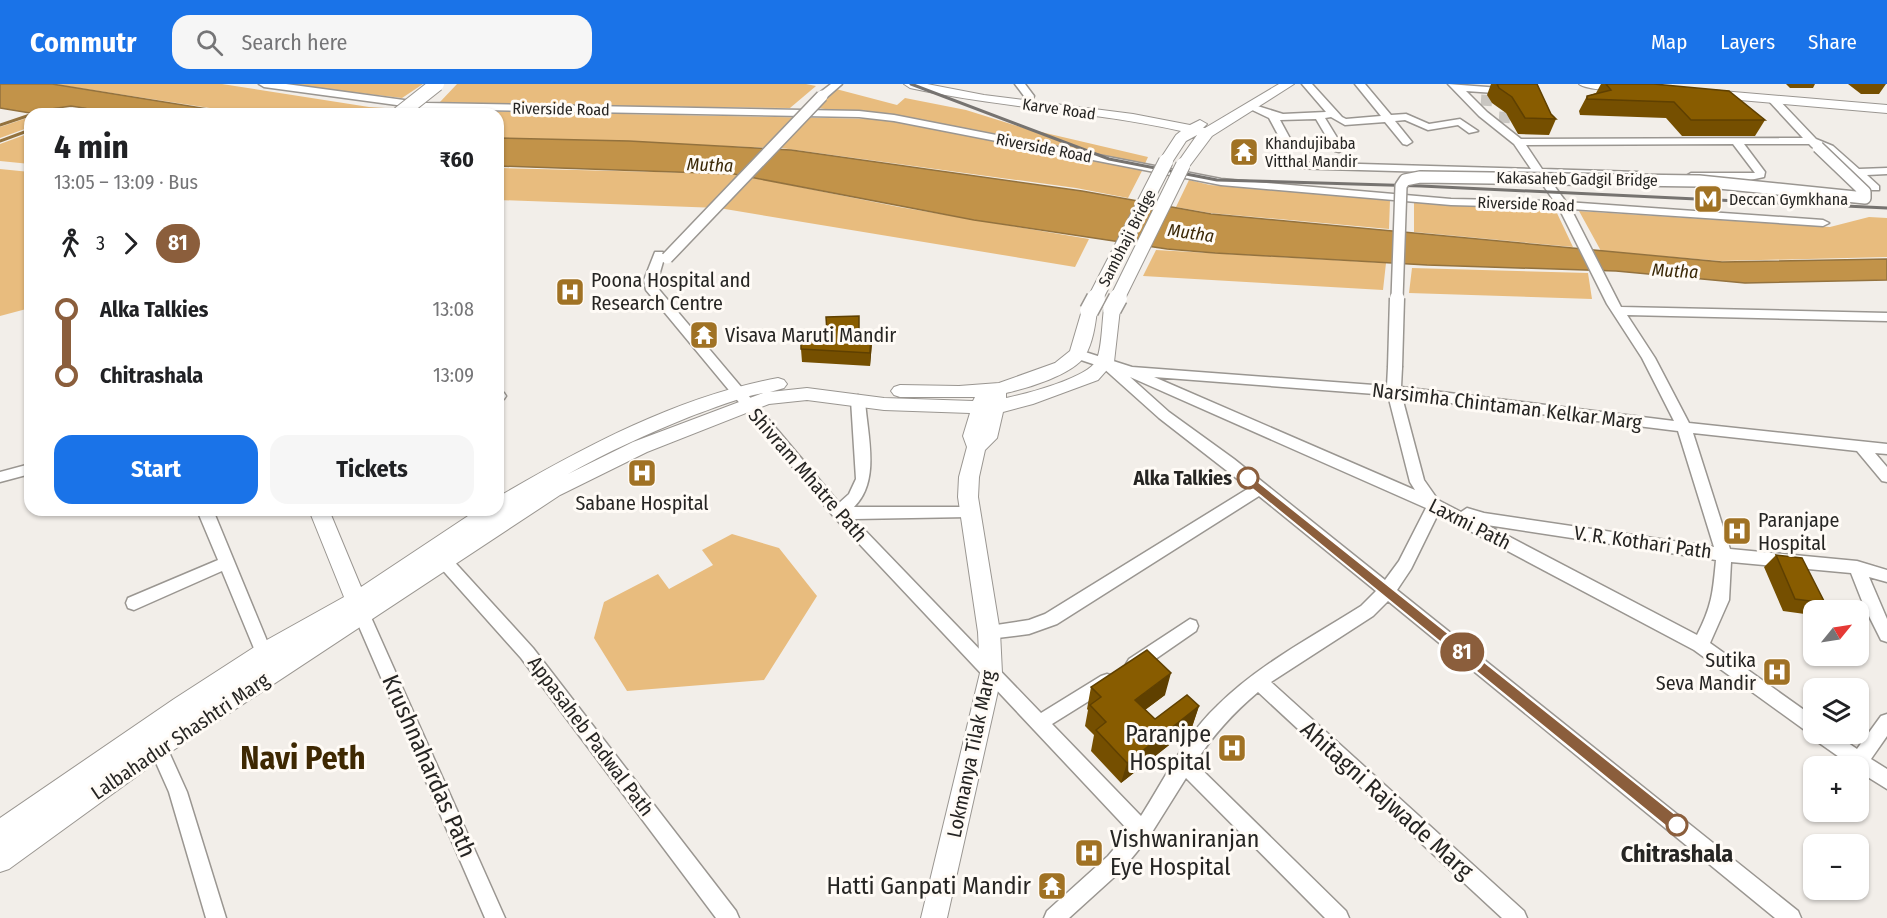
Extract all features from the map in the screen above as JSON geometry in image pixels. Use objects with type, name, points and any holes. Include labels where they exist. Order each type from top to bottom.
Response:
[{"type":"main road","points":[[406,108],[436,84]]},
{"type":"main road","name":"Karve Road","points":[[910,84],[963,96],[1028,100]]},
{"type":"main road","name":"Karve Road","points":[[942,84],[1028,100],[1158,118],[1202,131]]},
{"type":"main road","points":[[1202,131],[1220,113],[1269,84]]},
{"type":"main road","points":[[1202,131],[1251,107],[1288,84]]},
{"type":"main road","points":[[1585,84],[1645,88]]},
{"type":"main road","points":[[1699,93],[1887,109]]},
{"type":"main road","points":[[1158,118],[1220,113]]},
{"type":"main road","points":[[1158,118],[1169,131],[1175,146]]},
{"type":"main road","name":"Sambhaji Bridge","points":[[1077,354],[1084,338],[1089,311],[1166,161],[1175,146],[1202,131]]},
{"type":"main road","name":"Sambhaji Bridge","points":[[1105,362],[1112,309],[1202,131]]},
{"type":"main road","name":"Lalbahadur Shashtri Marg","points":[[504,503],[591,452],[641,429],[741,398],[788,394],[922,406],[990,398],[1061,368],[1077,354]]},
{"type":"main road","name":"Lalbahadur Shashtri Marg","points":[[0,833],[153,726],[264,653],[359,608],[444,561],[553,490],[764,385],[810,382],[1027,400],[1092,376],[1105,362]]},
{"type":"main road","name":"Lokmanya Tilak Marg","points":[[934,918],[991,673],[989,632],[969,511],[969,477],[976,447],[988,438],[990,398]]},
{"type":"main road","points":[[322,516],[359,608]]},
{"type":"main road","name":"Lalbahadur Shashtri Marg","points":[[0,860],[359,608],[484,516]]},
{"type":"street","name":"Riverside Road","points":[[264,84],[444,107],[503,108]]},
{"type":"street","points":[[819,95],[828,84]]},
{"type":"street","points":[[819,95],[837,84]]},
{"type":"street","points":[[1020,84],[1028,100]]},
{"type":"street","points":[[1307,84],[1345,122],[1409,118],[1428,127],[1460,122],[1473,130]]},
{"type":"street","points":[[1360,84],[1407,142]]},
{"type":"street","points":[[1455,86],[1524,92]]},
{"type":"street","points":[[1455,86],[1483,114],[1518,142],[1540,172],[1563,207],[1615,308],[1648,358],[1684,427],[1724,555],[1721,600],[1700,645]]},
{"type":"street","points":[[1471,89],[1509,127]]},
{"type":"street","name":"Shivram Mhatre Path","points":[[819,95],[661,259],[650,280],[650,287],[839,513],[991,673],[1041,722],[1067,753],[1142,831]]},
{"type":"street","points":[[1772,99],[1815,144]]},
{"type":"street","points":[[1251,107],[1274,118],[1335,114]]},
{"type":"street","name":"Riverside Road","points":[[504,108],[858,114],[894,118],[1221,182],[1451,202],[1823,223]]},
{"type":"street","points":[[1319,116],[1339,149]]},
{"type":"street","points":[[1274,118],[1288,144]]},
{"type":"street","points":[[1518,142],[1602,138],[1815,144],[1829,148],[1875,188]]},
{"type":"street","points":[[1290,165],[1750,177],[1760,175],[1736,141]]},
{"type":"street","name":"Kakasaheb Gadgil Bridge","points":[[1394,391],[1401,186],[1406,180],[1420,177],[1699,181],[1865,198],[1865,192],[1815,144]]},
{"type":"street","points":[[1857,172],[1887,171]]},
{"type":"street","points":[[1615,308],[1887,317]]},
{"type":"street","name":"Laxmi Path","points":[[1077,354],[1126,370],[1182,397],[1435,505],[1700,645],[1803,720]]},
{"type":"street","points":[[1105,362],[1164,415],[1260,488],[1791,918]]},
{"type":"street","name":"Narsimha Chintaman Kelkar Marg","points":[[1126,370],[1394,391],[1684,427],[1887,449]]},
{"type":"street","points":[[1057,917],[1115,863],[1142,831],[1202,736],[1222,712],[1258,681],[1367,611],[1387,591],[1405,565],[1435,505],[1417,482],[1394,391]]},
{"type":"street","points":[[1164,415],[1167,405],[1182,397]]},
{"type":"street","points":[[839,513],[855,496],[863,479],[858,400]]},
{"type":"street","points":[[1861,446],[1887,477]]},
{"type":"street","points":[[0,477],[24,471]]},
{"type":"street","points":[[989,632],[1029,627],[1052,620],[1260,488]]},
{"type":"street","name":"V. R. Kothari Path","points":[[1435,505],[1484,519],[1724,555],[1857,567],[1887,576]]},
{"type":"street","points":[[839,513],[969,511]]},
{"type":"street","points":[[206,516],[264,653]]},
{"type":"street","name":"Appasaheb Padwal Path","points":[[444,561],[527,653],[729,918]]},
{"type":"street","points":[[134,603],[226,563]]},
{"type":"street","points":[[1857,567],[1887,636]]},
{"type":"street","name":"Krushnahardas Path","points":[[359,608],[495,918]]},
{"type":"street","points":[[1041,722],[1148,656],[1190,626]]},
{"type":"street","name":"Ahitagni Rajwade Marg","points":[[1258,681],[1517,918]]},
{"type":"street","points":[[1863,756],[1887,722]]},
{"type":"street","points":[[1835,744],[1852,756]]},
{"type":"street","points":[[159,747],[178,792],[216,918]]},
{"type":"street","points":[[1184,764],[1340,918]]},
{"type":"street","points":[[1869,768],[1887,780]]},
{"type":"shaded area","points":[[53,84],[222,84],[385,108],[210,108]]},
{"type":"shaded area","points":[[282,84],[423,84],[402,98]]},
{"type":"shaded area","points":[[457,84],[806,84],[816,86],[790,108],[498,105],[440,102]]},
{"type":"shaded area","points":[[836,89],[897,105],[905,98],[966,110],[1024,128],[1148,157],[1143,168],[917,119],[816,108]]},
{"type":"shaded area","points":[[504,112],[879,119],[1143,169],[1128,198],[1076,188],[781,148],[504,138]]},
{"type":"shaded area","points":[[24,119],[24,129],[0,138],[0,127]]},
{"type":"shaded area","points":[[24,135],[24,163],[0,161],[0,144]]},
{"type":"shaded area","points":[[504,168],[734,174],[899,207],[1089,239],[1075,267],[719,208],[504,200]]},
{"type":"shaded area","points":[[0,169],[24,171],[24,310],[0,316]]},
{"type":"shaded area","points":[[1189,180],[1210,185],[1390,200],[1389,229],[1210,213],[1176,207]]},
{"type":"shaded area","points":[[1414,201],[1556,211],[1573,247],[1414,232]]},
{"type":"shaded area","points":[[1579,211],[1830,227],[1869,217],[1887,218],[1887,257],[1721,261],[1601,251]]},
{"type":"shaded area","points":[[1156,250],[1386,263],[1383,290],[1143,276]]},
{"type":"shaded area","points":[[1412,268],[1588,273],[1592,299],[1409,293]]},
{"type":"shaded area","points":[[732,534],[779,548],[817,596],[764,680],[627,691],[594,638],[604,602],[658,574],[669,589],[713,565],[702,550]]},
{"type":"water","points":[[0,84],[52,84],[202,108],[84,108],[71,106],[24,108],[24,112],[0,108]]},
{"type":"water","name":"Mutha","points":[[504,138],[629,141],[791,150],[1082,191],[1211,214],[1722,262],[1887,259],[1887,280],[1745,283],[1616,271],[1427,265],[1167,249],[974,220],[734,174],[504,166]]},
{"type":"building","points":[[1497,84],[1537,84],[1551,114],[1556,119],[1525,118],[1512,97]]},
{"type":"building","points":[[1606,84],[1654,84],[1729,91],[1765,120],[1691,120],[1674,102],[1587,99],[1587,96],[1611,90]]},
{"type":"building","points":[[859,316],[859,331],[871,331],[870,353],[801,349],[801,333],[827,332],[826,317]]},
{"type":"building","points":[[1776,555],[1802,558],[1823,600],[1795,599]]},
{"type":"building","points":[[1147,650],[1171,673],[1135,700],[1155,719],[1187,695],[1199,706],[1127,763],[1096,730],[1106,722],[1090,705],[1101,697],[1091,687]]},
{"type":"waterway","points":[[0,125],[24,117]]},
{"type":"waterway","points":[[0,141],[24,132]]},
{"type":"tunnel","points":[[1481,100],[1512,102]]},
{"type":"tunnel","points":[[1499,117],[1529,119]]},
{"type":"railway","points":[[911,84],[1109,159],[1217,180],[1421,186],[1887,208]]},
{"type":"bus line","name":"81","points":[[1248,478],[1677,825]]},
{"type":"place","name":"Khandujibaba Vitthal Mandir","points":[[1244,152]]},
{"type":"place","name":"Deccan Gymkhana","points":[[1708,199]]},
{"type":"place","name":"Poona Hospital and Research Centre","points":[[570,292]]},
{"type":"place","name":"Visava Maruti Mandir","points":[[704,335]]},
{"type":"place","name":"Sabane Hospital","points":[[642,473]]},
{"type":"place","name":"Alka Talkies","points":[[1248,478]]},
{"type":"place","name":"Paranjape Hospital","points":[[1737,531]]},
{"type":"place","name":"Sutika Seva Mandir","points":[[1777,672]]},
{"type":"place","name":"Paranjpe Hospital","points":[[1232,748]]},
{"type":"place","name":"Chitrashala","points":[[1677,825]]},
{"type":"place","name":"Vishwaniranjan Eye Hospital","points":[[1089,853]]},
{"type":"place","name":"Hatti Ganpati Mandir","points":[[1052,886]]},
{"type":"district","name":"Navi Peth","points":[[303,758]]}]
